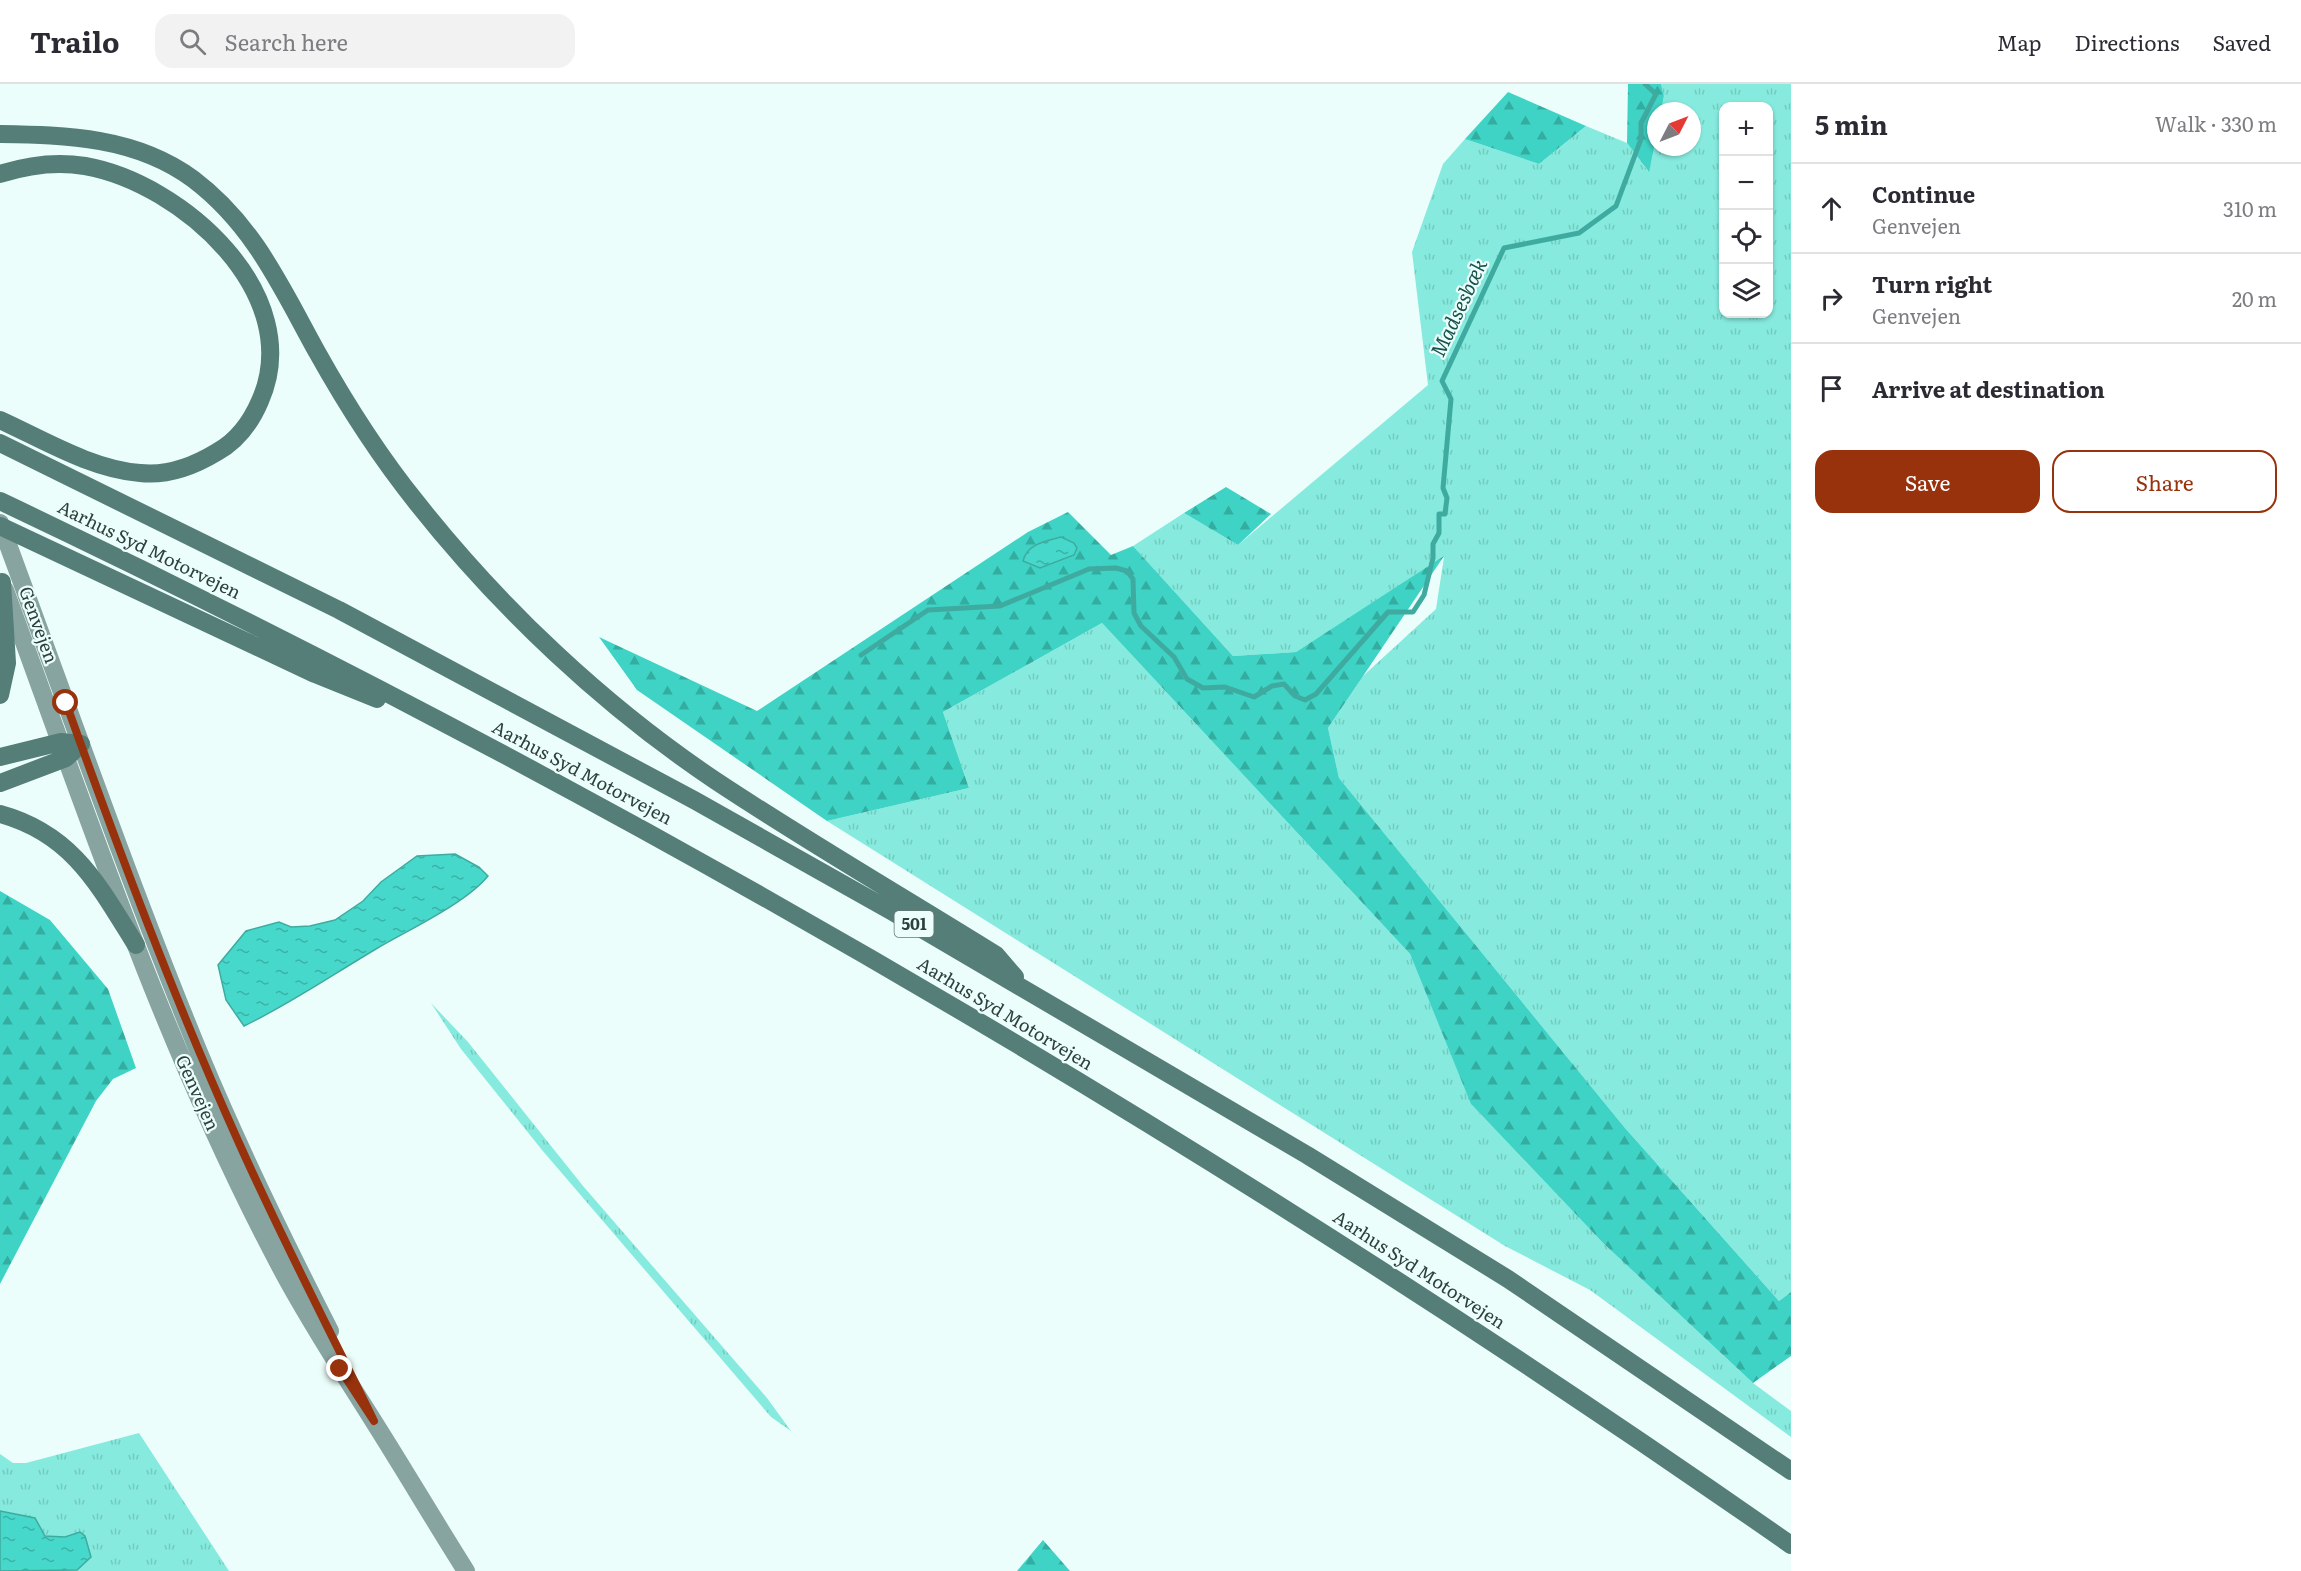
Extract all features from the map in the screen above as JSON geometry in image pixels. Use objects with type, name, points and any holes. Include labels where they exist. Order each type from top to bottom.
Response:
[{"type":"highway","points":[[0,134],[68,135],[112,142],[151,156],[191,178],[224,206],[251,236],[332,376],[416,502],[476,572],[541,638],[627,715],[715,780],[996,955],[1026,989]]},
{"type":"highway","points":[[0,146],[35,135]]},
{"type":"highway","points":[[0,174],[38,164],[62,163],[108,172],[154,191],[194,218],[226,250],[252,288],[263,311],[270,337],[266,388],[244,431],[225,448],[182,469],[158,473],[120,470],[90,460],[0,420]]},
{"type":"highway","name":"Aarhus Syd Motorvejen","points":[[0,443],[339,610],[474,681],[694,800],[1026,989],[1307,1155],[1508,1280],[1791,1471]]},
{"type":"highway","name":"Aarhus Syd Motorvejen","points":[[0,501],[309,652],[474,739],[668,843],[923,988],[1279,1203],[1513,1356],[1791,1545]]},
{"type":"highway","points":[[0,525],[315,674],[474,739]]},
{"type":"highway","points":[[0,694],[7,663],[1,579]]},
{"type":"highway","points":[[0,783],[63,750],[81,744]]},
{"type":"highway","points":[[0,757],[63,750]]},
{"type":"highway","points":[[0,814],[38,829],[80,861],[136,945]]},
{"type":"street","name":"Genvejen","points":[[0,525],[153,939],[206,1068],[291,1256],[374,1421]]},
{"type":"street","name":"Genvejen","points":[[1,579],[136,945],[184,1064],[281,1267],[328,1352],[374,1421],[466,1571]]},
{"type":"green space","points":[[1628,84],[1661,84],[1663,102],[1647,102],[1647,156],[1652,156],[1649,172],[1627,143]]},
{"type":"green space","points":[[1661,84],[1791,84],[1791,1292],[1779,1301],[1625,1128],[1339,778],[1328,728],[1363,676],[1436,609],[1444,557],[1296,652],[1233,656],[1133,546],[1184,513],[1238,545],[1428,385],[1412,252],[1443,164],[1465,139],[1539,164],[1586,126],[1627,143],[1648,171],[1652,156],[1701,156],[1701,102],[1663,102]]},
{"type":"green space","points":[[1508,92],[1586,126],[1539,164],[1465,139]]},
{"type":"green space","points":[[1226,487],[1271,514],[1238,545],[1184,513]]},
{"type":"green space","points":[[1068,512],[1111,555],[1133,546],[1233,656],[1296,652],[1444,556],[1328,728],[1339,778],[1625,1128],[1779,1301],[1791,1292],[1791,1356],[1753,1383],[1603,1243],[1471,1104],[1410,954],[1102,623],[943,712],[969,788],[827,821],[637,690],[599,637],[757,711],[1028,532]]},
{"type":"green space","points":[[1102,623],[1410,954],[1472,1105],[1603,1243],[1753,1383],[1791,1411],[1791,1437],[1590,1290],[1505,1246],[827,821],[969,788],[943,712]]},
{"type":"green space","points":[[0,891],[50,920],[108,989],[136,1068],[113,1079],[96,1101],[0,1284]]},
{"type":"green space","points":[[431,1003],[468,1042],[583,1186],[767,1398],[791,1431],[771,1417],[542,1150],[461,1049]]},
{"type":"green space","points":[[139,1433],[229,1571],[0,1571],[0,1454],[13,1463],[26,1463]]},
{"type":"green space","points":[[1043,1540],[1070,1571],[1017,1571]]},
{"type":"water","points":[[1061,537],[1074,543],[1077,548],[1074,555],[1040,568],[1023,561],[1025,555],[1033,547]]},
{"type":"water","points":[[455,854],[479,867],[488,876],[465,897],[435,916],[244,1026],[226,1000],[218,965],[246,931],[279,922],[291,927],[310,926],[335,920],[363,901],[381,882],[417,856]]},
{"type":"water","points":[[0,1511],[35,1518],[45,1536],[65,1537],[80,1532],[85,1536],[91,1557],[77,1570],[0,1571]]},
{"type":"waterway","name":"Madsesbæk","points":[[861,655],[928,610],[1000,606],[1089,569],[1116,568],[1127,571],[1133,579],[1134,613],[1141,626],[1174,657],[1187,679],[1203,688],[1225,687],[1254,697],[1272,686],[1284,684],[1295,696],[1305,700],[1316,694],[1388,612],[1413,612],[1424,595],[1433,558],[1433,544],[1439,533],[1439,514],[1445,514],[1447,498],[1443,488],[1451,399],[1442,381],[1504,248],[1579,233],[1616,206],[1641,139],[1641,123],[1656,94],[1645,84]]},
{"type":"route","points":[[66,703],[153,939],[201,1057],[291,1256],[374,1421],[340,1369]]}]
